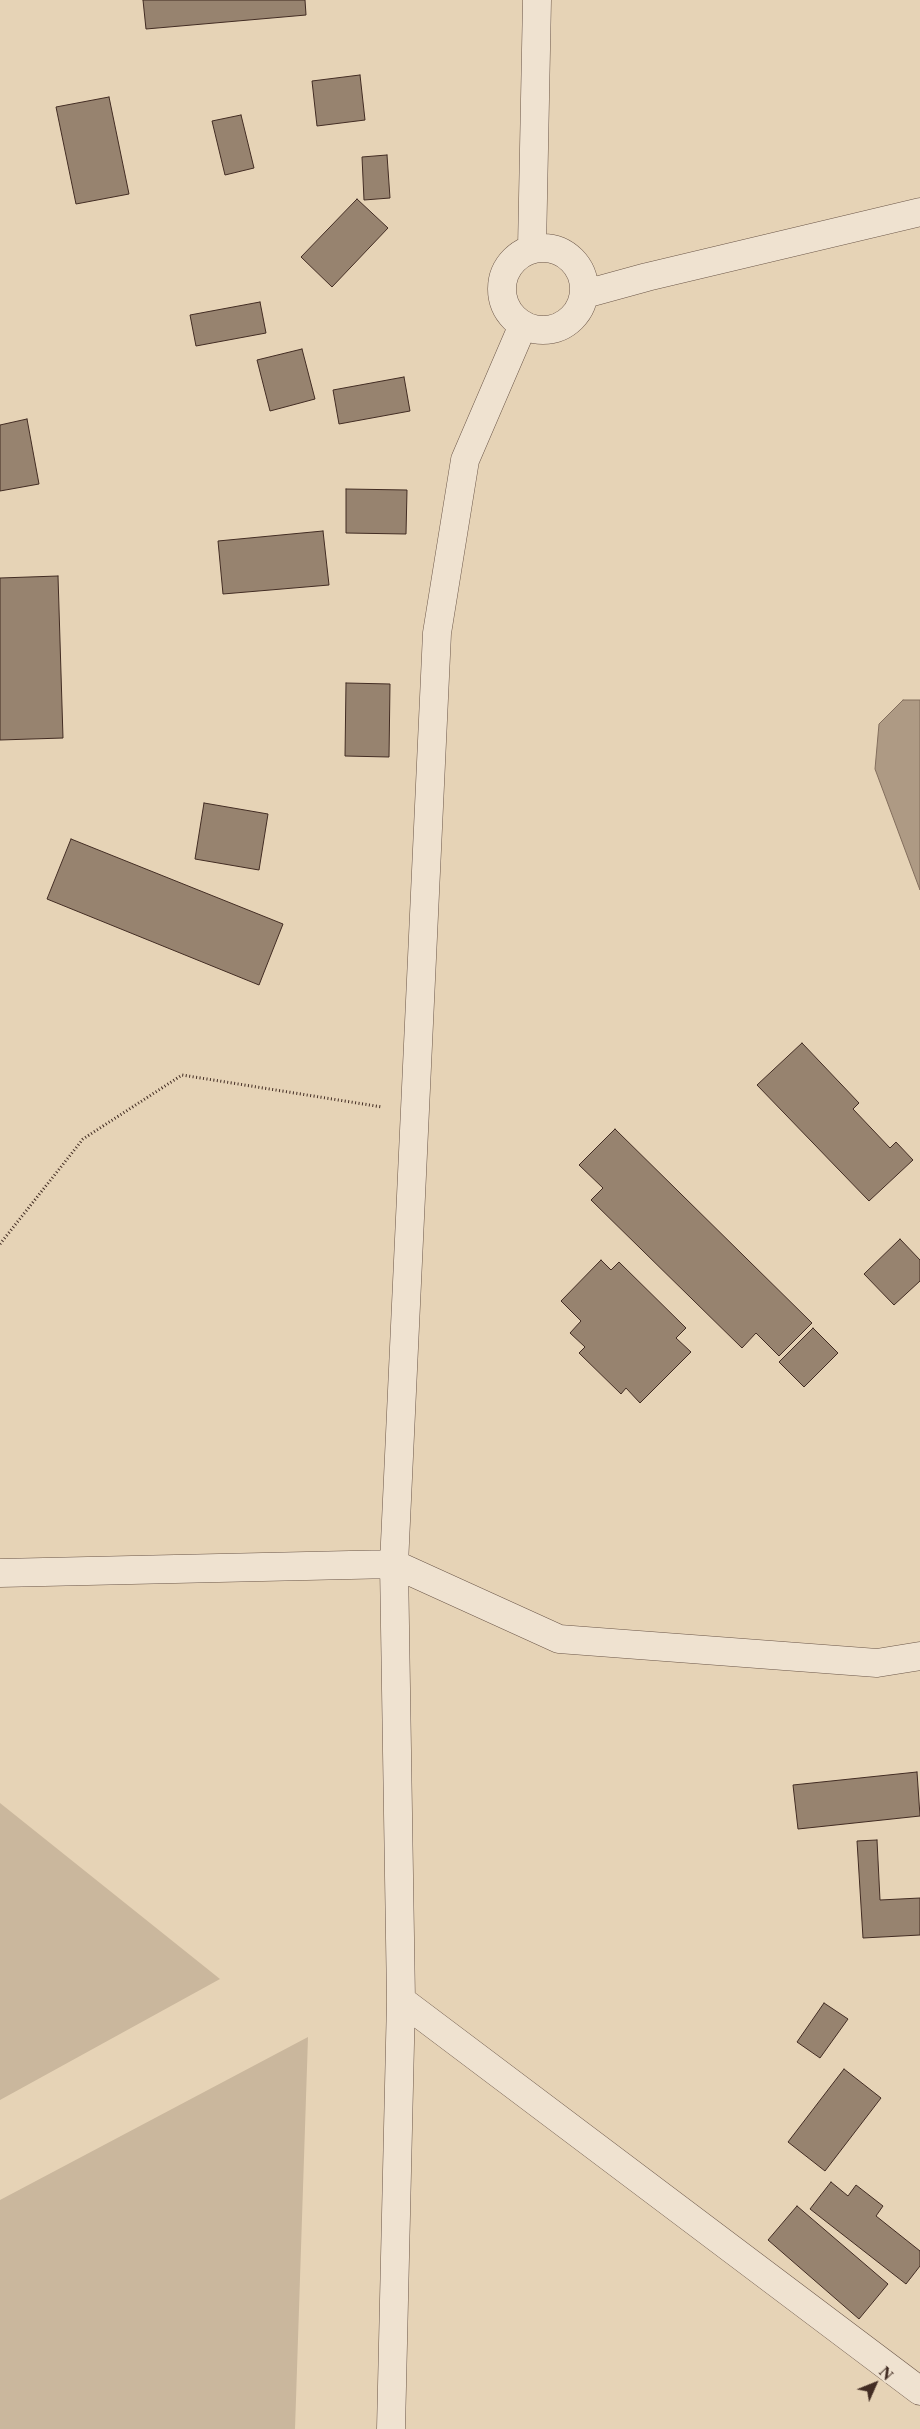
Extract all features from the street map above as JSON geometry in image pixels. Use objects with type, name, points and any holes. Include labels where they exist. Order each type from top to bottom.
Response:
[{"type":"street","points":[[532,248],[536,0]]},
{"type":"street","points":[[585,294],[647,277],[920,212]]},
{"type":"street","points":[[548,247],[564,252],[576,263],[584,278],[585,294],[580,310],[569,322],[554,329],[538,330],[522,325],[510,314],[503,299],[502,283],[507,267],[518,256],[532,248],[548,247]]},
{"type":"street","points":[[391,2429],[401,2000],[394,1564],[437,633],[465,460],[522,325]]},
{"type":"street","points":[[0,1574],[394,1564],[559,1639],[876,1663],[920,1656]]},
{"type":"street","points":[[401,2000],[920,2391]]},
{"type":"path","points":[[0,1244],[83,1139],[182,1075],[415,1112]]},
{"type":"shaded area","points":[[903,700],[920,700],[920,890],[875,769],[879,724]]},
{"type":"shaded area","points":[[0,1803],[220,1979],[0,2100]]},
{"type":"shaded area","points":[[308,2037],[295,2429],[0,2429],[0,2200]]},
{"type":"building","points":[[143,0],[305,0],[306,15],[146,29]]},
{"type":"building","points":[[360,75],[365,120],[317,126],[312,81]]},
{"type":"building","points":[[109,97],[129,194],[76,204],[56,107]]},
{"type":"building","points":[[241,115],[254,168],[225,175],[212,121]]},
{"type":"building","points":[[387,155],[390,198],[364,200],[362,157]]},
{"type":"building","points":[[357,199],[388,228],[332,287],[301,257]]},
{"type":"building","points":[[260,302],[266,333],[196,346],[190,315]]},
{"type":"building","points":[[302,349],[315,399],[270,411],[257,360]]},
{"type":"building","points":[[404,377],[410,411],[339,424],[333,390]]},
{"type":"building","points":[[27,419],[39,484],[0,491],[0,425]]},
{"type":"building","points":[[346,489],[407,490],[406,534],[346,533]]},
{"type":"building","points":[[323,531],[329,585],[223,594],[218,541]]},
{"type":"building","points":[[58,576],[63,738],[0,740],[0,578]]},
{"type":"building","points":[[346,683],[390,684],[389,757],[345,756]]},
{"type":"building","points":[[204,803],[268,814],[259,870],[195,859]]},
{"type":"building","points":[[71,839],[283,924],[259,985],[47,899]]},
{"type":"building","points":[[802,1043],[859,1103],[853,1109],[890,1148],[896,1142],[913,1160],[869,1201],[757,1085]]},
{"type":"building","points":[[615,1129],[812,1323],[779,1356],[756,1333],[742,1348],[591,1200],[603,1188],[579,1165]]},
{"type":"building","points":[[900,1239],[920,1260],[920,1281],[894,1305],[864,1274]]},
{"type":"building","points":[[601,1260],[611,1270],[619,1262],[686,1328],[676,1338],[691,1352],[640,1403],[626,1388],[621,1394],[579,1353],[585,1347],[570,1333],[581,1321],[561,1301]]},
{"type":"building","points":[[813,1328],[838,1353],[804,1387],[779,1362]]},
{"type":"building","points":[[917,1772],[920,1816],[798,1829],[793,1785]]},
{"type":"building","points":[[877,1840],[880,1900],[920,1898],[920,1935],[863,1938],[857,1841]]},
{"type":"building","points":[[824,2003],[848,2019],[820,2058],[797,2042]]},
{"type":"building","points":[[844,2069],[881,2098],[825,2171],[788,2142]]},
{"type":"building","points":[[831,2182],[848,2196],[856,2185],[883,2206],[876,2216],[920,2251],[920,2266],[906,2284],[810,2209]]},
{"type":"building","points":[[797,2206],[888,2284],[859,2319],[768,2240]]}]
